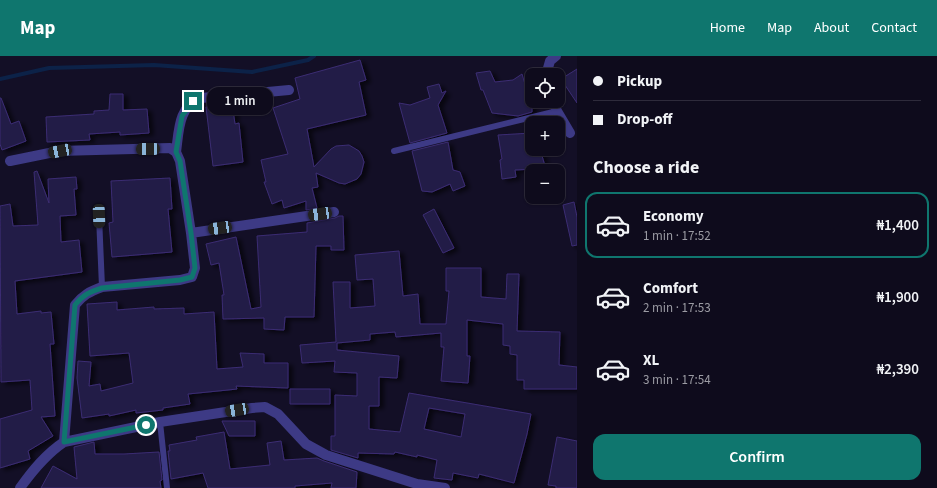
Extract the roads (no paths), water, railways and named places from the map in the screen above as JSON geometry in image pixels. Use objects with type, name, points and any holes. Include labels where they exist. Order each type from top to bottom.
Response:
[{"type":"street","points":[[548,68],[550,60],[556,56]]},
{"type":"street","points":[[176,152],[182,116],[193,101],[201,98],[289,90]]},
{"type":"street","points":[[556,108],[570,133]]},
{"type":"street","points":[[10,161],[60,151],[170,148],[176,152],[180,161],[195,268],[192,277],[180,280],[102,288],[81,297],[75,305],[64,442]]},
{"type":"street","points":[[191,233],[334,212]]},
{"type":"street","points":[[20,488],[33,470],[52,450],[64,442],[160,422],[265,407],[278,414],[306,444],[326,455],[417,484],[445,488]]},
{"type":"lane","points":[[394,151],[557,111]]},
{"type":"lane","points":[[99,216],[102,288]]},
{"type":"lane","points":[[160,422],[167,488]]},
{"type":"waterway","points":[[0,79],[49,68],[154,65],[252,72],[308,60],[314,56]]}]
